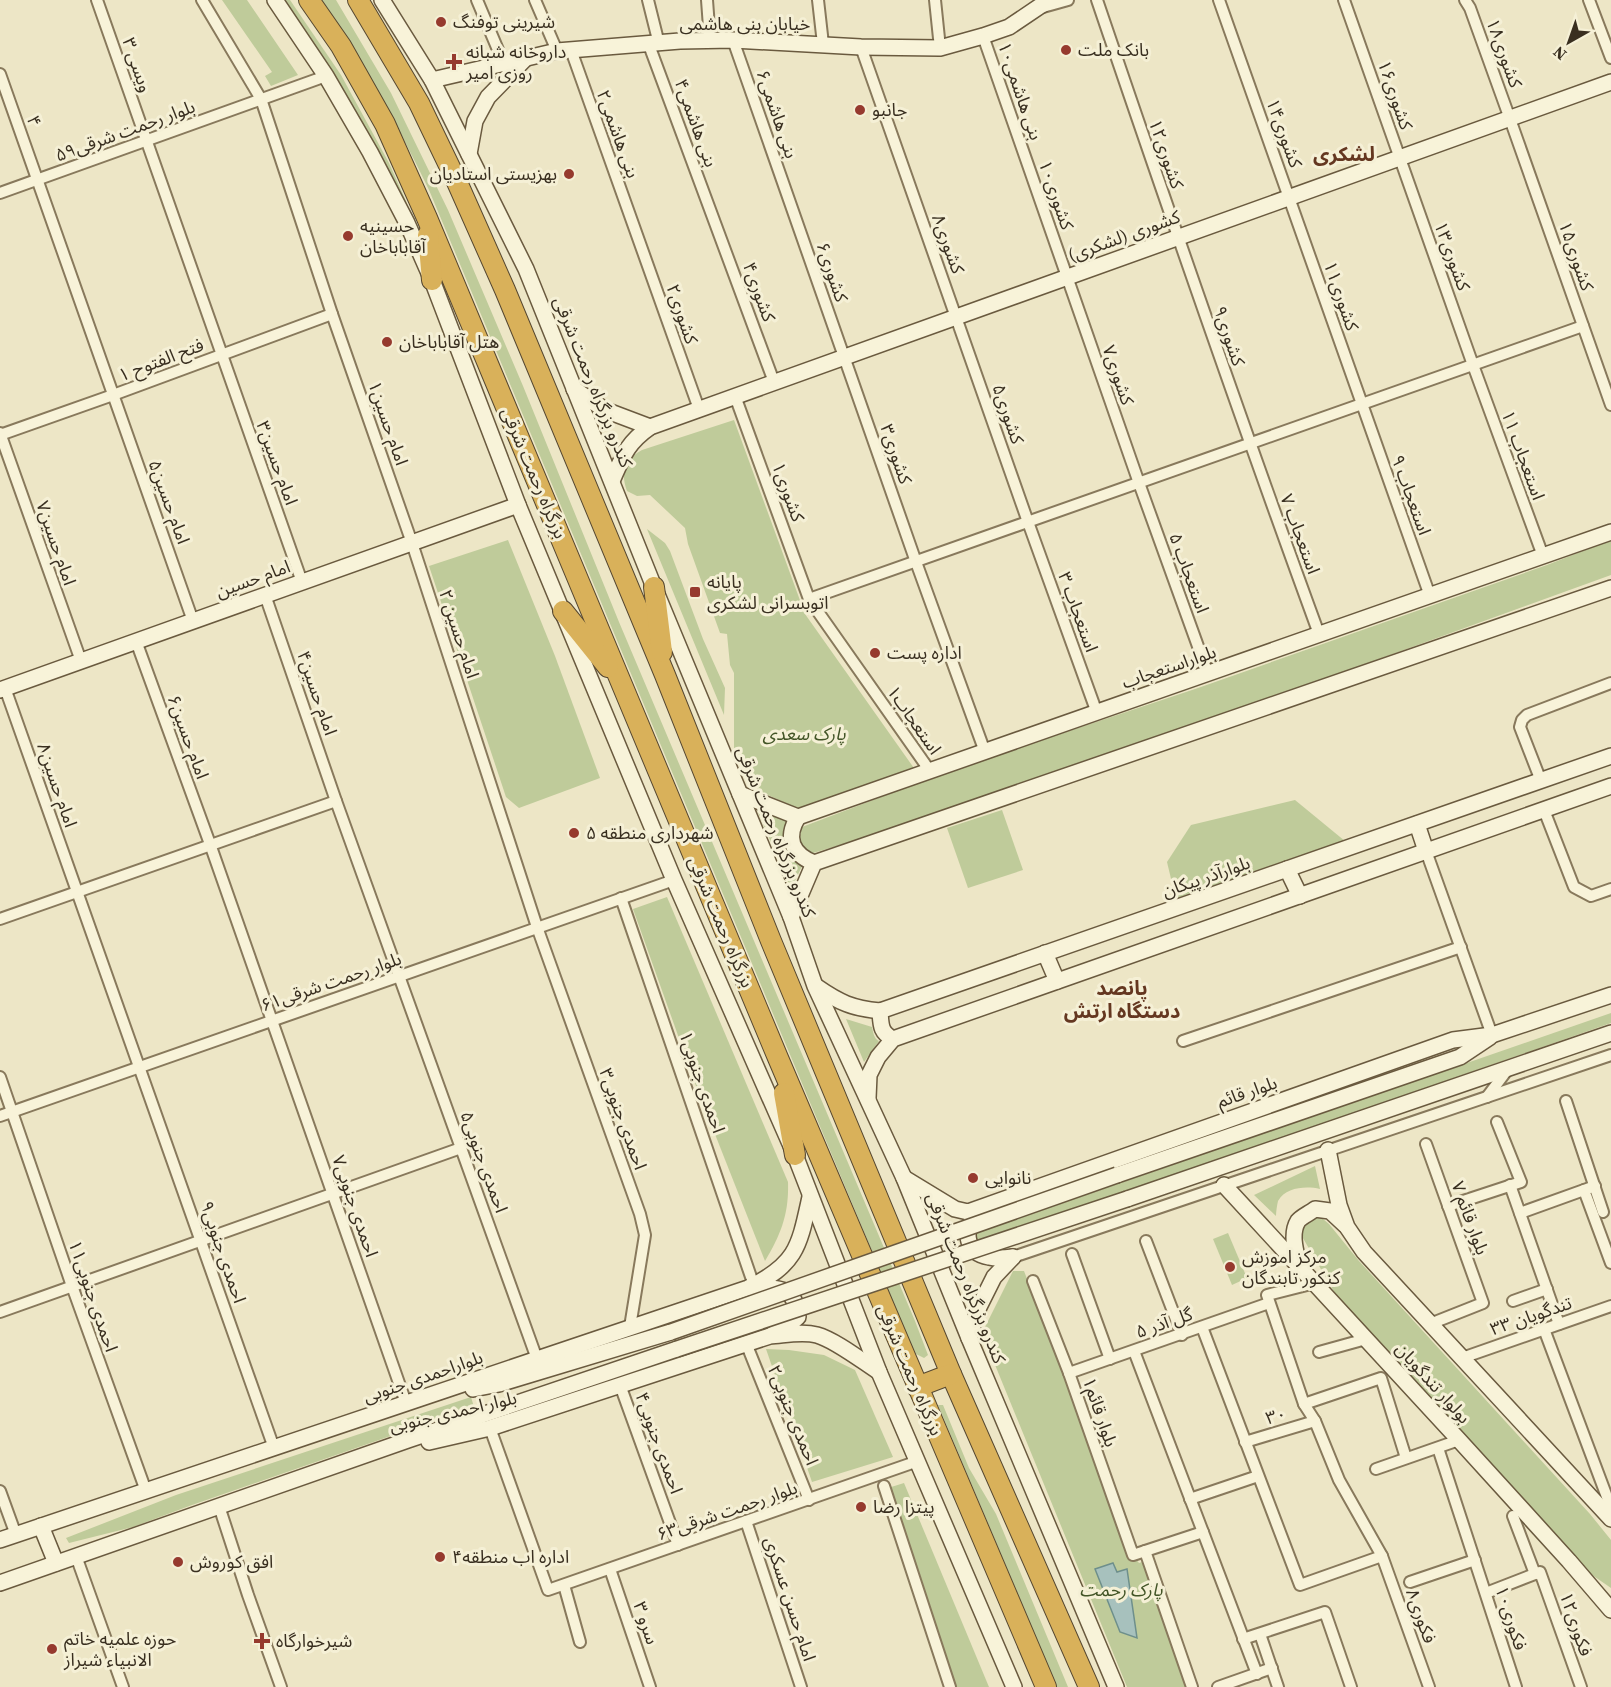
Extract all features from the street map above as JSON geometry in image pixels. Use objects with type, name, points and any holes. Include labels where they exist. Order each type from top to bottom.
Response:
[{"type":"highway","name":"بزرگراه رحمت شرقی","points":[[309,0],[341,46],[385,124],[427,218],[778,1058],[1046,1687]]},
{"type":"highway","name":"بزرگراه رحمت شرقی","points":[[358,0],[419,103],[505,290],[951,1374],[1090,1685]]},
{"type":"highway","points":[[427,218],[432,280]]},
{"type":"highway","points":[[654,587],[665,675]]},
{"type":"highway","points":[[563,611],[624,686]]},
{"type":"highway","points":[[778,1058],[795,1155]]},
{"type":"highway","points":[[918,1387],[951,1374]]},
{"type":"main road","points":[[275,0],[326,76],[370,152],[432,280],[518,505],[674,880],[795,1155],[879,1372],[1014,1687]]},
{"type":"main road","name":"کندرو بزرگراه رحمت شرقی","points":[[382,0],[432,80],[526,269],[790,917],[815,986],[904,1178],[1116,1687]]},
{"type":"main road","name":"خیابان بنی هاشمی","points":[[432,80],[564,50],[680,41],[733,40],[861,47],[940,48],[1009,27],[1041,3]]},
{"type":"main road","points":[[469,154],[475,121],[488,97],[526,58]]},
{"type":"main road","name":"کشوری (لشکری)","points":[[650,427],[1611,82]]},
{"type":"main road","points":[[574,389],[605,410],[650,427]]},
{"type":"main road","points":[[612,481],[626,450],[636,437],[650,427]]},
{"type":"main road","name":"امام حسین","points":[[3,689],[518,505]]},
{"type":"main road","name":"بلواراستعجاب","points":[[798,817],[1611,532]]},
{"type":"main road","points":[[740,794],[798,817],[791,835],[794,846],[797,854],[814,863],[1611,588]]},
{"type":"main road","name":"بلوارآذر پیکان","points":[[815,986],[836,1000],[859,1009],[880,1011],[1611,756]]},
{"type":"main road","points":[[1575,769],[1586,795]]},
{"type":"main road","points":[[868,1101],[869,1074],[878,1056],[893,1039],[1611,786]]},
{"type":"main road","points":[[1417,824],[1426,851]]},
{"type":"main road","points":[[790,917],[814,863]]},
{"type":"main road","points":[[1287,869],[1300,896]]},
{"type":"main road","points":[[1046,953],[1057,981]]},
{"type":"main road","name":"بلوار قائم","points":[[904,1178],[955,1209],[968,1212],[1453,1040],[1492,1035],[1611,994]]},
{"type":"main road","points":[[880,1011],[881,1028],[893,1039]]},
{"type":"main road","points":[[408,1440],[1127,1199],[1611,1033]]},
{"type":"main road","points":[[406,1403],[499,1384],[671,1332],[1460,1057],[1492,1035]]},
{"type":"main road","name":"بولوار تندگویان","points":[[1329,1150],[1339,1204],[1347,1227],[1364,1252],[1462,1358],[1608,1509]]},
{"type":"main road","name":"بولوار تندگویان","points":[[1224,1185],[1459,1440],[1611,1610]]},
{"type":"main road","name":"بلواراحمدی جنوبی","points":[[0,1540],[537,1359],[772,1275],[795,1252],[810,1197]]},
{"type":"main road","points":[[986,1205],[968,1226],[968,1239],[974,1250],[985,1257],[997,1259],[1013,1257]]},
{"type":"main road","points":[[1300,1266],[1294,1236],[1299,1220],[1315,1209],[1330,1211],[1347,1227]]},
{"type":"main road","points":[[969,1338],[979,1307],[994,1277],[1013,1257]]},
{"type":"main road","points":[[749,1282],[781,1289],[788,1292],[794,1299],[798,1317],[788,1326],[770,1336]]},
{"type":"main road","name":"بلوار احمدی جنوبی","points":[[0,1583],[408,1440],[429,1442],[490,1428],[770,1336],[800,1333],[819,1335],[879,1372]]},
{"type":"main road","points":[[41,1526],[56,1563]]},
{"type":"main road","points":[[1576,1569],[1611,1593]]},
{"type":"street","name":"ویسی ۳","points":[[97,0],[221,354]]},
{"type":"street","name":"امام حسین۱","points":[[202,0],[261,99],[332,314],[412,543]]},
{"type":"street","points":[[477,0],[504,64]]},
{"type":"street","name":"۲بنی هاشمی","points":[[535,0],[564,50],[635,229]]},
{"type":"street","name":"۴بنی هاشمی","points":[[648,0],[654,44],[712,214]]},
{"type":"street","points":[[707,0],[710,41]]},
{"type":"street","points":[[818,0],[823,44]]},
{"type":"street","points":[[935,0],[940,48]]},
{"type":"street","points":[[1041,3],[1068,0]]},
{"type":"street","name":"کشوری۱۲","points":[[1097,0],[1177,238]]},
{"type":"street","name":"کشوری۱۴","points":[[1219,0],[1290,198]]},
{"type":"street","name":"کشوری۱۶","points":[[1344,0],[1399,158]]},
{"type":"street","name":"کشوری۱۸","points":[[1465,0],[1470,8],[1510,118]]},
{"type":"street","points":[[1589,0],[1611,58]]},
{"type":"street","name":"۱۰بنی هاشمی","points":[[983,36],[1025,157]]},
{"type":"street","name":"۶بنی هاشمی","points":[[733,40],[789,198]]},
{"type":"street","name":"۸کشوری","points":[[861,47],[957,317]]},
{"type":"street","name":"۴","points":[[0,74],[113,395]]},
{"type":"street","name":"۵۹بلوار رحمت شرقی","points":[[0,193],[326,76]]},
{"type":"street","name":"کشوری۱۵","points":[[1510,118],[1611,405]]},
{"type":"street","name":"کشوری۱۰","points":[[1025,157],[1067,278]]},
{"type":"street","name":"۱۳کشوری","points":[[1399,158],[1473,365]]},
{"type":"street","name":"کشوری۶","points":[[789,198],[844,357]]},
{"type":"street","name":"۱۱کشوری","points":[[1290,198],[1361,405]]},
{"type":"street","name":"کشوری۴","points":[[712,214],[774,382]]},
{"type":"street","name":"کشوری۲","points":[[635,229],[699,410]]},
{"type":"street","name":"۹کشوری","points":[[1177,238],[1250,444]]},
{"type":"street","name":"۷کشوری","points":[[1067,278],[1139,483]]},
{"type":"street","name":"فتح الفتوح ۱","points":[[0,434],[332,314]]},
{"type":"street","name":"۵کشوری","points":[[957,317],[1028,522]]},
{"type":"street","points":[[809,599],[1583,326]]},
{"type":"street","name":"امام حسین۳","points":[[221,354],[302,582]]},
{"type":"street","name":"۳کشوری","points":[[844,357],[985,752]]},
{"type":"street","name":"استعجاب ۱۱","points":[[1473,365],[1543,556]]},
{"type":"street","name":"امام حسین۵","points":[[113,395],[194,621]]},
{"type":"street","name":"۱کشوری","points":[[735,396],[809,599]]},
{"type":"street","name":"استعجاب ۹","points":[[1361,405],[1430,596]]},
{"type":"street","name":"امام حسین۷","points":[[0,434],[81,661]]},
{"type":"street","name":"استعجاب ۷","points":[[1250,444],[1319,634]]},
{"type":"street","name":"استعجاب ۵","points":[[1139,483],[1208,674]]},
{"type":"street","name":"استعجاب ۳","points":[[1028,522],[1097,713]]},
{"type":"street","name":"۲ امام حسین","points":[[412,543],[537,927]]},
{"type":"street","name":"امام حسین۴","points":[[266,595],[336,801],[400,975]]},
{"type":"street","name":"استعجاب۱","points":[[809,599],[930,771]]},
{"type":"street","name":"امام حسین۶","points":[[136,641],[272,1020]]},
{"type":"street","points":[[1541,781],[1520,727],[1522,720],[1527,715],[1611,682]]},
{"type":"street","name":"امام حسین۸","points":[[3,689],[140,1067]]},
{"type":"street","points":[[0,920],[336,801]]},
{"type":"street","points":[[1544,810],[1574,887],[1591,896],[1611,889]]},
{"type":"street","points":[[1426,851],[1492,1035]]},
{"type":"street","name":"بلوار رحمت شرقی۶۱","points":[[0,1116],[674,880]]},
{"type":"street","name":"احمدی جنوبی۱","points":[[621,898],[749,1282]]},
{"type":"street","name":"احمدی جنوبی۳","points":[[537,927],[644,1228],[645,1235],[630,1327]]},
{"type":"street","points":[[1183,1041],[1461,947]]},
{"type":"street","name":"احمدی جنوبی۵","points":[[400,975],[537,1359]]},
{"type":"street","name":"احمدی جنوبی۷","points":[[272,1020],[406,1403]]},
{"type":"street","points":[[1013,1257],[1611,1055]]},
{"type":"street","name":"احمدی جنوبی۹","points":[[140,1067],[274,1448]]},
{"type":"street","points":[[1486,1097],[1508,1069]]},
{"type":"street","name":"احمدی جنوبی۱۱","points":[[0,1077],[146,1491]]},
{"type":"street","points":[[1566,1101],[1595,1186],[1607,1211],[1592,1216]]},
{"type":"street","points":[[1497,1122],[1515,1183],[1520,1213],[1559,1324]]},
{"type":"street","name":"بلوار قائم ۷","points":[[1426,1144],[1483,1303],[1430,1324]]},
{"type":"street","points":[[0,1312],[461,1148]]},
{"type":"street","points":[[1448,1206],[1515,1183]]},
{"type":"street","points":[[1520,1213],[1595,1186]]},
{"type":"street","points":[[1584,1190],[1611,1263]]},
{"type":"street","points":[[1146,1241],[1182,1335]]},
{"type":"street","points":[[1072,1254],[1110,1359]]},
{"type":"street","name":"بلوار قائم۱","points":[[1033,1281],[1069,1372],[1132,1555],[1145,1551]]},
{"type":"street","name":"گل آذر ۵","points":[[1069,1372],[1182,1335],[1269,1303],[1267,1295],[1315,1283]]},
{"type":"street","points":[[1514,1301],[1546,1289]]},
{"type":"street","name":"فکوری۸","points":[[1269,1303],[1304,1404],[1315,1421],[1340,1480],[1382,1556],[1429,1687]]},
{"type":"street","name":"۳۳ تندگویان","points":[[1462,1358],[1611,1306]]},
{"type":"street","points":[[1202,1327],[1300,1585],[1382,1556]]},
{"type":"street","points":[[1544,1329],[1608,1509]]},
{"type":"street","points":[[1319,1352],[1366,1338]]},
{"type":"street","name":"احمدی جنوبی۲","points":[[746,1343],[809,1500]]},
{"type":"street","points":[[1134,1351],[1257,1674]]},
{"type":"street","points":[[1304,1404],[1382,1378],[1406,1458]]},
{"type":"street","name":"احمدی جنوبی۴","points":[[620,1385],[678,1545]]},
{"type":"street","name":"۳۰","points":[[1245,1442],[1315,1421]]},
{"type":"street","name":"بلوار رحمت شرقی۶۳","points":[[490,1428],[548,1590],[918,1461]]},
{"type":"street","points":[[1376,1469],[1459,1440]]},
{"type":"street","name":"فکوری۱۰","points":[[1438,1448],[1516,1687]]},
{"type":"street","points":[[1190,1499],[1258,1476]]},
{"type":"street","points":[[884,1486],[950,1687]]},
{"type":"street","points":[[0,1491],[16,1535]]},
{"type":"street","points":[[219,1506],[281,1687]]},
{"type":"street","name":"فکوری۱۲","points":[[1513,1516],[1581,1687]]},
{"type":"street","name":"امام حسن عسکری","points":[[746,1521],[801,1687]]},
{"type":"street","points":[[1192,1687],[1145,1551],[1203,1532]]},
{"type":"street","points":[[76,1556],[123,1687]]},
{"type":"street","points":[[1410,1582],[1475,1560]]},
{"type":"street","name":"سرو ۳","points":[[610,1569],[650,1687]]},
{"type":"street","points":[[1486,1593],[1537,1573]]},
{"type":"street","points":[[564,1585],[580,1642]]},
{"type":"street","points":[[1244,1639],[1325,1612],[1351,1687]]},
{"type":"street","points":[[1260,1634],[1278,1687]]},
{"type":"street","points":[[1218,1687],[1272,1668]]},
{"type":"green space","points":[[222,0],[247,0],[298,75],[271,86],[265,76],[272,72]]},
{"type":"green space","points":[[278,0],[290,0],[341,75],[389,163],[406,201],[413,230]]},
{"type":"green space","points":[[322,0],[336,0],[391,93],[448,210],[523,386],[619,622],[915,1321],[928,1355],[924,1358],[916,1354],[910,1342],[429,190],[379,93]]},
{"type":"green space","name":"پارک سعدی","points":[[734,420],[805,614],[916,771],[799,809],[755,789],[734,751],[734,673],[730,665],[727,634],[720,633],[688,544],[685,528],[650,495],[637,496],[627,491],[624,472],[628,462],[642,450]]},
{"type":"green space","points":[[647,529],[665,543],[670,551],[703,639],[725,688],[724,715]]},
{"type":"green space","points":[[508,540],[555,656],[600,778],[519,808],[506,797],[429,566]]},
{"type":"green space","points":[[1611,540],[1611,575],[1288,692],[874,835],[813,853],[803,848],[799,840],[802,827],[955,769],[1198,688],[1547,565]]},
{"type":"green space","points":[[1295,800],[1351,846],[1178,908],[1167,862],[1191,825]]},
{"type":"green space","points":[[757,810],[788,818],[784,834],[785,845],[791,854],[803,864],[791,889]]},
{"type":"green space","points":[[1002,810],[1023,870],[968,888],[947,828]]},
{"type":"green space","points":[[667,897],[788,1182],[783,1223],[765,1261],[696,1086],[633,909]]},
{"type":"green space","points":[[1611,1013],[1611,1023],[1042,1222],[985,1249],[975,1240],[976,1230],[1051,1207]]},
{"type":"green space","points":[[846,1019],[872,1027],[879,1041],[864,1062]]},
{"type":"green space","points":[[1315,1166],[1320,1189],[1303,1188],[1286,1193],[1278,1201],[1276,1216],[1254,1195]]},
{"type":"green space","points":[[1317,1214],[1329,1224],[1359,1261],[1590,1514],[1611,1540],[1611,1588],[1582,1568],[1340,1302],[1300,1233],[1304,1223]]},
{"type":"green space","points":[[1228,1233],[1247,1278],[1232,1285],[1213,1239]]},
{"type":"green space","name":"پارک رحمت","points":[[1013,1271],[1024,1271],[1133,1555],[1139,1563],[1145,1561],[1188,1687],[1127,1687],[982,1333]]},
{"type":"green space","points":[[766,1349],[824,1355],[855,1370],[893,1457],[812,1482]]},
{"type":"green space","points":[[471,1397],[474,1407],[133,1527],[69,1543],[66,1538],[176,1495]]},
{"type":"green space","points":[[938,1405],[943,1405],[969,1468],[996,1514],[1068,1687],[1057,1687]]},
{"type":"green space","points":[[904,1483],[989,1687],[956,1687],[888,1488]]},
{"type":"water","points":[[1113,1563],[1117,1572],[1127,1569],[1137,1638],[1120,1632],[1095,1569]]},
{"type":"place","name":"شیرینی توفنگ","points":[[441,22]]},
{"type":"place","name":"بانک ملت","points":[[1066,50]]},
{"type":"place","name":"داروخانه شبانه روزی امیر","points":[[454,62]]},
{"type":"place","name":"جانبو","points":[[860,110]]},
{"type":"place","name":"بهزیستی استادیان","points":[[569,174]]},
{"type":"place","name":"حسینیه آقاباباخان","points":[[348,236]]},
{"type":"place","name":"هتل آقاباباخان","points":[[387,342]]},
{"type":"place","name":"پایانه اتوبسرانی لشکری","points":[[695,592]]},
{"type":"place","name":"اداره پست","points":[[875,653]]},
{"type":"place","name":"شهرداری منطقه ۵","points":[[574,833]]},
{"type":"place","name":"نانوایی","points":[[973,1178]]},
{"type":"place","name":"مرکز اموزش کنکور تابندگان","points":[[1230,1267]]},
{"type":"place","name":"پیتزا رضا","points":[[861,1507]]},
{"type":"place","name":"اداره اب منطقه۴","points":[[440,1557]]},
{"type":"place","name":"افق کوروش","points":[[178,1562]]},
{"type":"place","name":"شیرخوارگاه","points":[[262,1641]]},
{"type":"place","name":"حوزه علمیه خاتم الانبیاء شیراز","points":[[52,1649]]},
{"type":"district","name":"لشکری","points":[[1344,154]]},
{"type":"district","name":"پانصد دستگاه ارتش","points":[[1122,1000]]}]
